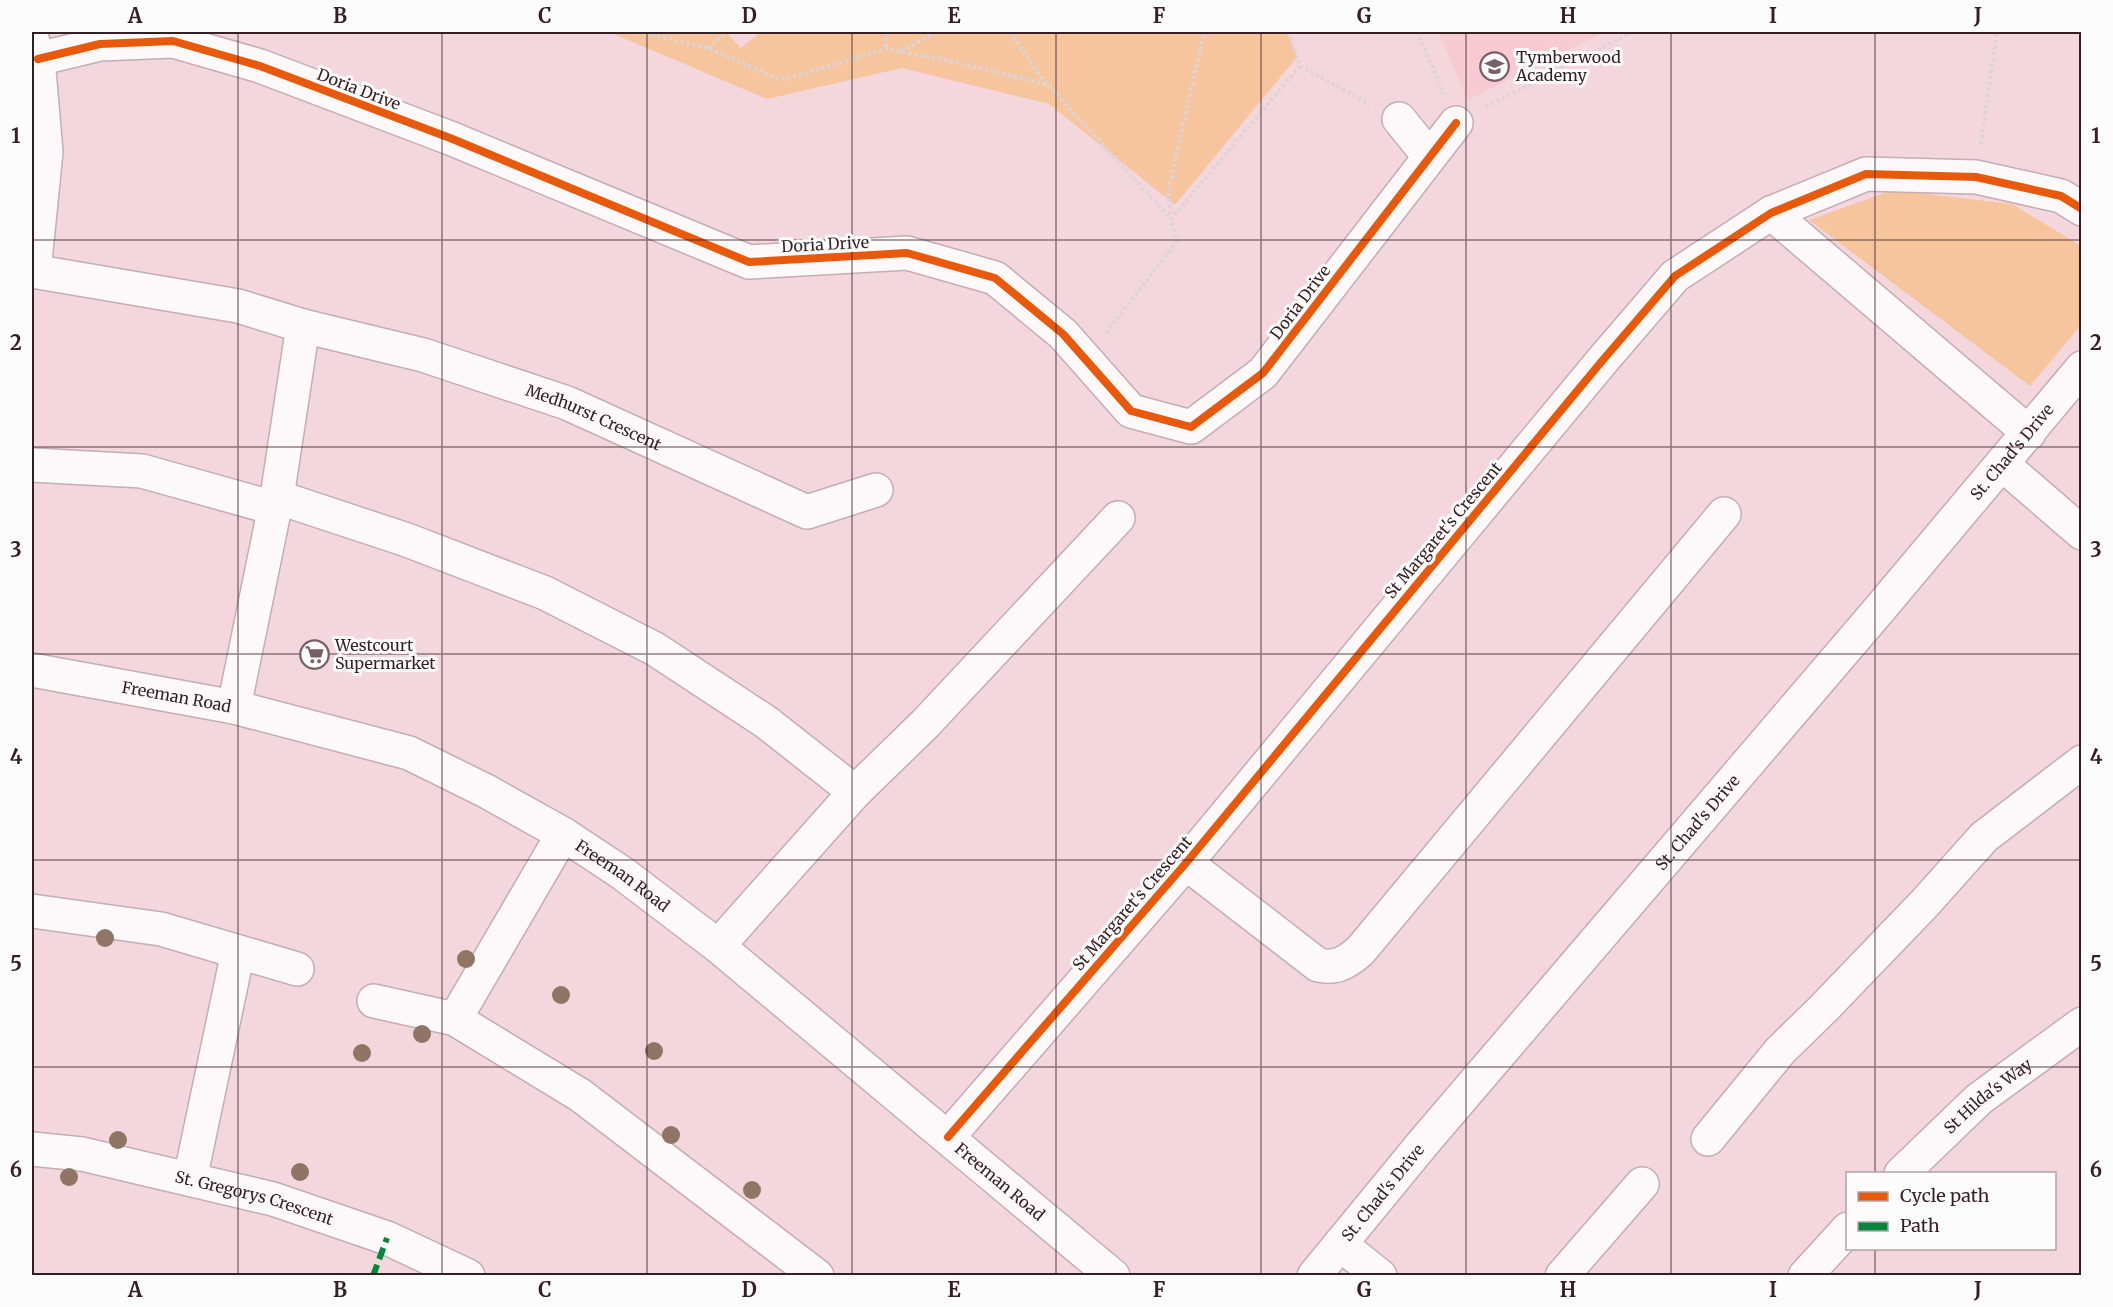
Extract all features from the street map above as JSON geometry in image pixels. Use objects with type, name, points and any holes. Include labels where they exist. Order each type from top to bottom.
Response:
[{"type":"street","name":"Doria Drive","points":[[35,49],[173,41],[260,66],[439,134],[749,262],[907,253],[995,278],[1063,334],[1131,411],[1191,427],[1263,373],[1456,123]]},
{"type":"street","points":[[33,271],[45,152],[35,49]]},
{"type":"street","points":[[1399,119],[1429,156]]},
{"type":"street","name":"St Margaret's Crescent","points":[[948,1137],[1186,863],[1675,276],[1770,213],[1866,174],[1976,177],[2061,196],[2082,209]]},
{"type":"street","points":[[1770,213],[2029,433]]},
{"type":"street","name":"Medhurst Crescent","points":[[33,271],[238,306],[303,326],[423,355],[567,403],[807,512],[876,490]]},
{"type":"street","points":[[234,707],[275,502],[303,326]]},
{"type":"street","name":"St. Chad's Drive","points":[[1314,1275],[1424,1142],[2082,368]]},
{"type":"street","points":[[2002,464],[2082,533]]},
{"type":"street","points":[[32,465],[142,471],[275,502],[407,540],[555,598],[655,649],[766,722],[855,792]]},
{"type":"street","points":[[1186,863],[1317,965],[1331,968],[1347,963],[1360,951],[1724,514]]},
{"type":"street","points":[[718,946],[855,792],[925,724],[1118,518]]},
{"type":"street","name":"Freeman Road","points":[[32,670],[234,707],[409,753],[486,791],[563,834],[622,873],[718,946],[1113,1275]]},
{"type":"street","points":[[1708,1139],[1779,1051],[1886,944],[1984,837],[2082,762]]},
{"type":"street","points":[[455,1019],[563,834]]},
{"type":"street","points":[[32,911],[161,929],[297,969]]},
{"type":"street","points":[[190,1179],[238,952]]},
{"type":"street","points":[[374,1001],[455,1019],[580,1095],[817,1275]]},
{"type":"street","name":"St Hilda's Way","points":[[1902,1172],[1979,1099],[2077,1035]]},
{"type":"street","name":"St. Gregorys Crescent","points":[[32,1149],[82,1154],[273,1198],[387,1238],[468,1275]]},
{"type":"street","points":[[1562,1275],[1642,1184]]},
{"type":"street","points":[[1805,1275],[1846,1231]]},
{"type":"street","points":[[1340,1244],[1380,1275]]},
{"type":"path","points":[[640,32],[708,48],[781,80],[886,49],[936,58],[1048,85]]},
{"type":"path","points":[[708,48],[727,32]]},
{"type":"path","points":[[885,32],[886,49]]},
{"type":"path","points":[[900,52],[937,32]]},
{"type":"path","points":[[1010,32],[1048,85],[1171,219]]},
{"type":"path","points":[[1086,360],[1177,241],[1171,219],[1168,193],[1203,32]]},
{"type":"path","points":[[1289,32],[1300,66],[1399,119]]},
{"type":"path","points":[[1417,32],[1456,123],[1632,32]]},
{"type":"path","points":[[1976,177],[1997,32]]},
{"type":"path","points":[[1171,219],[1300,66]]},
{"type":"shaded area","points":[[609,32],[726,32],[741,48],[760,32],[1287,32],[1297,57],[1175,205],[1049,104],[902,68],[767,99]]},
{"type":"shaded area","name":"Tymberwood Academy","points":[[1438,32],[1605,32],[1468,100]]},
{"type":"shaded area","points":[[1893,190],[2012,204],[2081,246],[2081,325],[2030,386],[1809,220]]},
{"type":"marked path","points":[[373,1276],[387,1238]]},
{"type":"cycle path","points":[[38,59],[100,44],[173,41],[260,66],[450,138],[749,262],[907,253],[995,278],[1063,334],[1131,411],[1191,427],[1263,373],[1456,123]]},
{"type":"cycle path","points":[[948,1137],[1186,863],[1675,276],[1771,213],[1866,174],[1976,177],[2061,196],[2082,209]]},
{"type":"place","name":"Tymberwood Academy","points":[[1495,66]]},
{"type":"place","name":"Westcourt Supermarket","points":[[314,654]]}]
